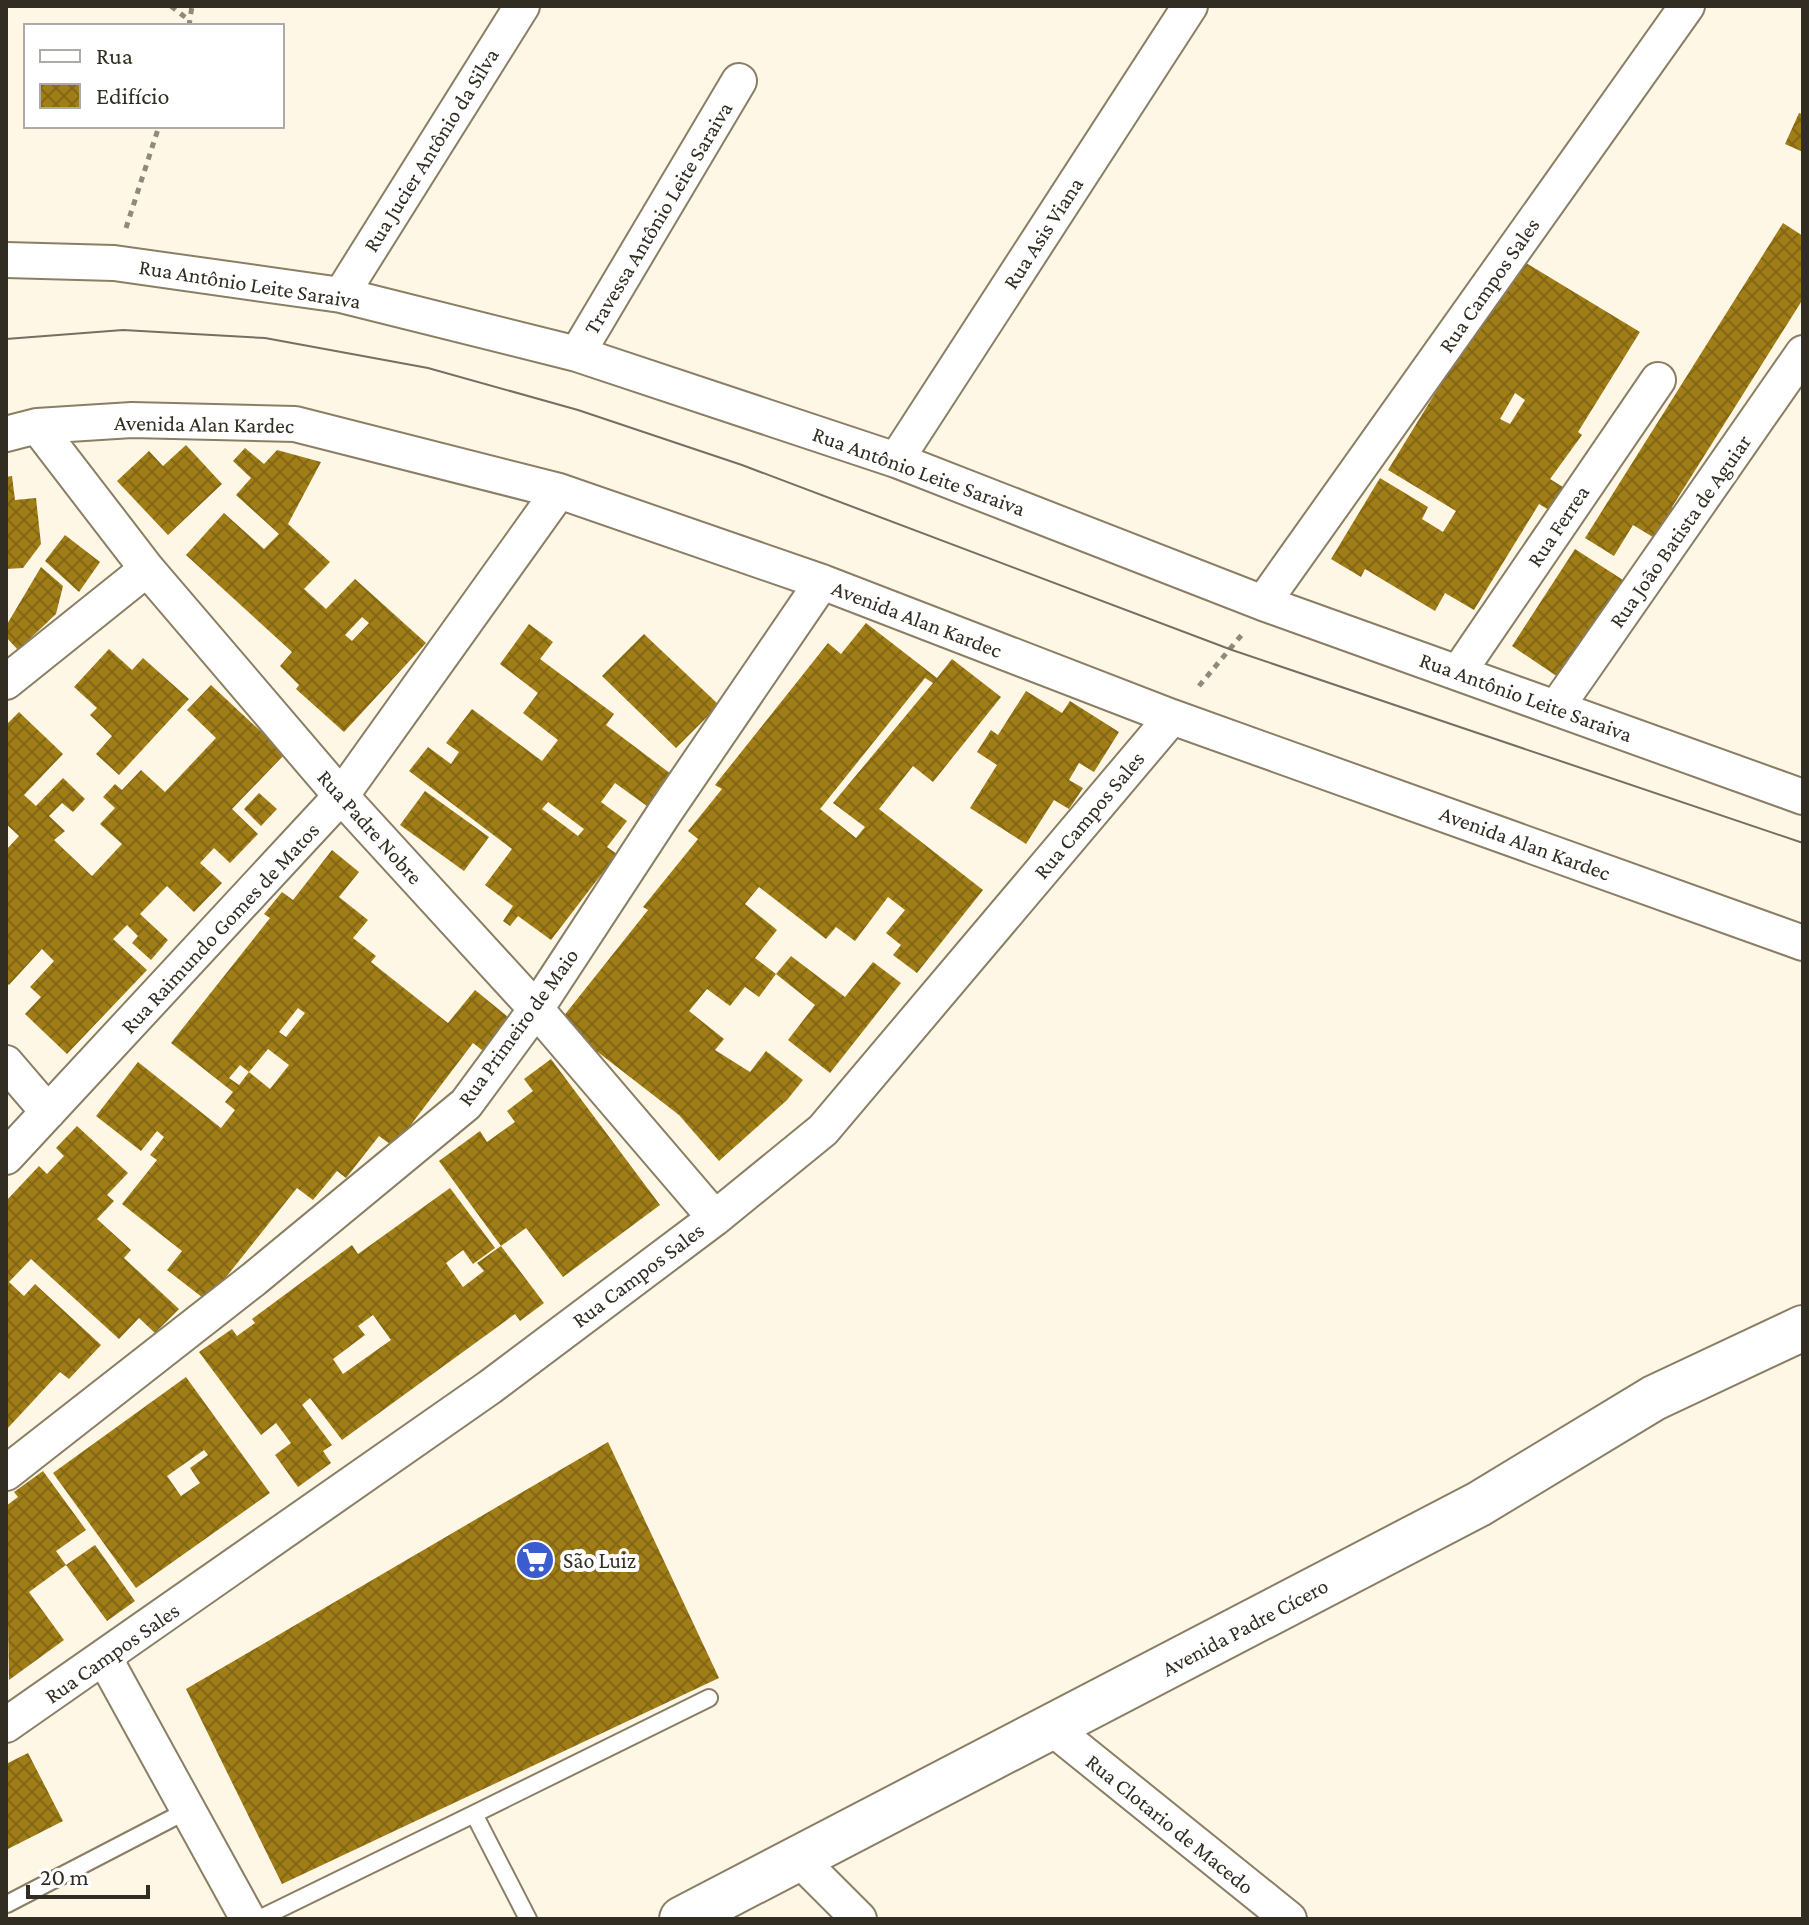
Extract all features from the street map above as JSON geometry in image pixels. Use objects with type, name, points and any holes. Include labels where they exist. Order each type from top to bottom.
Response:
[{"type":"main road","name":"Avenida Padre Cícero","points":[[682,1919],[1479,1504],[1654,1398],[1803,1328]]},
{"type":"street","name":"Rua Jucier Antônio da Silva","points":[[341,295],[522,6]]},
{"type":"street","name":"Rua Asis Viana","points":[[896,460],[1190,6]]},
{"type":"street","name":"Rua Campos Sales","points":[[1263,603],[1687,6]]},
{"type":"street","name":"Travessa Antônio Leite Saraiva","points":[[577,354],[739,81]]},
{"type":"street","name":"Rua Antônio Leite Saraiva","points":[[6,260],[114,263],[341,295],[577,354],[896,460],[1263,603],[1803,797]]},
{"type":"street","name":"Rua João Batista de Aguiar","points":[[1556,708],[1803,353]]},
{"type":"street","name":"Rua Ferrea","points":[[1458,673],[1658,380]]},
{"type":"street","name":"Avenida Alan Kardec","points":[[22,430],[132,420],[295,424],[559,491],[822,582],[1172,717],[1803,943]]},
{"type":"street","name":"Rua Padre Nobre","points":[[22,430],[147,569],[341,796],[536,1009],[715,1218]]},
{"type":"street","name":"Rua Raimundo Gomes de Matos","points":[[6,1157],[341,796],[559,491]]},
{"type":"street","points":[[6,682],[147,569]]},
{"type":"street","name":"Rua Primeiro de Maio","points":[[6,1473],[254,1279],[466,1104],[536,1009],[665,812],[822,582]]},
{"type":"street","name":"Rua Campos Sales","points":[[6,1725],[105,1659],[490,1387],[715,1218],[823,1130],[1172,717]]},
{"type":"street","points":[[6,1063],[48,1112]]},
{"type":"street","points":[[105,1659],[248,1919]]},
{"type":"street","name":"Rua Clotario de Macedo","points":[[1052,1728],[1289,1919]]},
{"type":"street","points":[[799,1859],[859,1919]]},
{"type":"lane","points":[[259,1919],[709,1698]]},
{"type":"lane","points":[[7,1904],[190,1809]]},
{"type":"lane","points":[[474,1814],[528,1919]]},
{"type":"path","points":[[171,6],[190,23]]},
{"type":"path","points":[[190,23],[192,6]]},
{"type":"path","points":[[114,263],[158,128]]},
{"type":"path","points":[[1172,717],[1232,650],[1263,603]]},
{"type":"building","points":[[1799,113],[1803,114],[1803,152],[1785,144]]},
{"type":"building","points":[[1783,223],[1803,236],[1803,299],[1672,507],[1680,513],[1661,542],[1633,525],[1614,556],[1585,538]]},
{"type":"building","points":[[1518,258],[1640,332],[1578,432],[1582,435],[1550,479],[1563,487],[1549,510],[1539,504],[1474,610],[1445,593],[1435,611],[1365,569],[1361,577],[1331,559],[1380,478],[1428,507],[1422,519],[1443,532],[1456,511],[1388,470]],"holes":[[[1515,393],[1525,400],[1510,424],[1500,419]]]},
{"type":"building","points":[[186,445],[222,484],[168,535],[117,481],[149,451],[163,466]]},
{"type":"building","points":[[245,448],[264,464],[277,450],[321,462],[288,524],[330,562],[304,589],[326,609],[355,579],[426,643],[344,732],[296,689],[299,685],[280,666],[292,652],[186,555],[224,513],[264,549],[279,534],[236,495],[251,478],[233,461]],"holes":[[[362,617],[369,623],[352,641],[345,635]]]},
{"type":"building","points":[[12,476],[15,500],[36,498],[41,544],[23,568],[6,569],[6,477]]},
{"type":"building","points":[[65,535],[100,562],[79,592],[45,561]]},
{"type":"building","points":[[1575,549],[1623,580],[1558,677],[1512,646]]},
{"type":"building","points":[[41,567],[63,586],[56,614],[18,650],[6,637],[6,626]]},
{"type":"building","points":[[866,623],[937,678],[952,659],[1001,697],[933,782],[913,766],[879,809],[983,890],[917,973],[893,955],[901,945],[886,933],[905,910],[888,897],[855,941],[836,927],[826,939],[759,887],[745,904],[777,930],[755,958],[776,974],[759,997],[745,987],[730,1006],[707,989],[689,1011],[724,1039],[715,1050],[750,1072],[766,1051],[803,1080],[787,1100],[719,1161],[679,1115],[559,1022],[648,910],[643,907],[698,839],[688,831],[722,789],[715,785],[828,643],[841,654]],"holes":[[[925,678],[933,683],[833,803],[865,827],[856,838],[820,809]]]},
{"type":"building","points":[[529,624],[553,642],[540,659],[614,714],[606,725],[671,774],[647,806],[615,783],[601,802],[627,821],[607,847],[617,854],[551,940],[518,916],[510,926],[503,921],[513,906],[485,885],[512,849],[409,771],[428,747],[451,764],[459,752],[446,743],[472,709],[542,761],[558,740],[523,713],[538,693],[500,664]],"holes":[[[548,802],[584,829],[578,836],[542,809]]]},
{"type":"building","points":[[644,634],[719,705],[676,748],[602,676]]},
{"type":"building","points":[[109,649],[132,670],[143,658],[189,699],[119,775],[96,754],[112,736],[90,715],[97,708],[74,687]]},
{"type":"building","points":[[211,685],[285,754],[232,809],[258,834],[230,863],[214,848],[200,863],[222,883],[194,912],[167,886],[140,914],[168,940],[151,960],[132,943],[138,936],[127,925],[113,939],[147,970],[67,1054],[25,1014],[41,997],[30,987],[54,961],[42,949],[9,985],[6,982],[6,850],[19,836],[6,824],[6,725],[19,712],[63,754],[24,795],[36,806],[63,778],[85,799],[73,812],[62,803],[49,816],[65,831],[54,840],[92,876],[122,844],[100,824],[115,808],[103,797],[115,784],[122,790],[141,770],[165,792],[216,738],[187,710]]},
{"type":"building","points":[[1026,691],[1062,713],[1070,701],[1119,732],[1094,772],[1079,763],[1069,780],[1083,788],[1069,809],[1054,800],[1026,844],[970,808],[997,765],[977,752],[991,730],[998,735]]},
{"type":"building","points":[[425,791],[489,837],[464,871],[400,825]]},
{"type":"building","points":[[259,793],[277,809],[261,826],[244,809]]},
{"type":"building","points":[[332,850],[359,872],[339,897],[368,920],[353,938],[376,956],[371,962],[448,1023],[475,990],[513,1021],[487,1054],[473,1043],[394,1147],[379,1136],[346,1178],[337,1171],[313,1200],[297,1188],[207,1301],[167,1270],[182,1251],[122,1204],[157,1160],[150,1155],[164,1137],[157,1131],[141,1151],[96,1116],[138,1062],[221,1128],[235,1110],[225,1102],[233,1092],[171,1043],[270,918],[264,914],[282,892],[293,900]],"holes":[[[298,1008],[305,1013],[286,1037],[279,1032]],[[268,1049],[289,1065],[270,1089],[249,1072]],[[240,1065],[249,1072],[239,1085],[229,1078]]]},
{"type":"building","points":[[791,956],[845,997],[873,962],[901,983],[830,1073],[788,1040],[815,1005],[776,974]]},
{"type":"building","points":[[551,1059],[660,1205],[563,1277],[526,1228],[501,1246],[439,1161],[480,1131],[487,1142],[515,1122],[507,1111],[533,1091],[524,1079]]},
{"type":"building","points":[[77,1126],[128,1173],[107,1195],[114,1201],[97,1219],[131,1250],[124,1258],[179,1309],[155,1333],[139,1318],[119,1339],[31,1259],[9,1282],[24,1296],[35,1284],[101,1345],[69,1379],[60,1372],[6,1430],[6,1201],[39,1166],[47,1174],[64,1156],[56,1148]]},
{"type":"building","points":[[450,1188],[495,1248],[473,1264],[463,1250],[446,1263],[463,1287],[484,1271],[477,1263],[501,1246],[544,1303],[520,1321],[515,1314],[342,1440],[310,1398],[302,1405],[332,1445],[323,1451],[331,1463],[298,1487],[275,1455],[291,1443],[276,1423],[261,1435],[199,1352],[232,1329],[237,1336],[255,1323],[252,1319],[352,1245],[358,1254]],"holes":[[[373,1315],[391,1340],[343,1374],[333,1359],[365,1335],[358,1326]]]},
{"type":"building","points":[[186,1377],[270,1493],[136,1588],[53,1473]],"holes":[[[204,1450],[208,1455],[190,1468],[200,1483],[181,1496],[167,1476]]]},
{"type":"building","name":"São Luiz","points":[[608,1442],[719,1678],[282,1884],[186,1689]]},
{"type":"building","points":[[43,1471],[86,1530],[56,1551],[66,1565],[29,1592],[64,1640],[9,1680],[6,1506],[18,1497],[14,1492]]},
{"type":"building","points":[[95,1545],[135,1601],[107,1621],[66,1565]]},
{"type":"building","points":[[28,1753],[63,1821],[6,1850],[6,1764]]},
{"type":"tram line","points":[[6,339],[123,330],[265,338],[428,368],[578,410],[742,465],[1232,650],[1803,843]]},
{"type":"place","name":"São Luiz","points":[[535,1560]]}]
